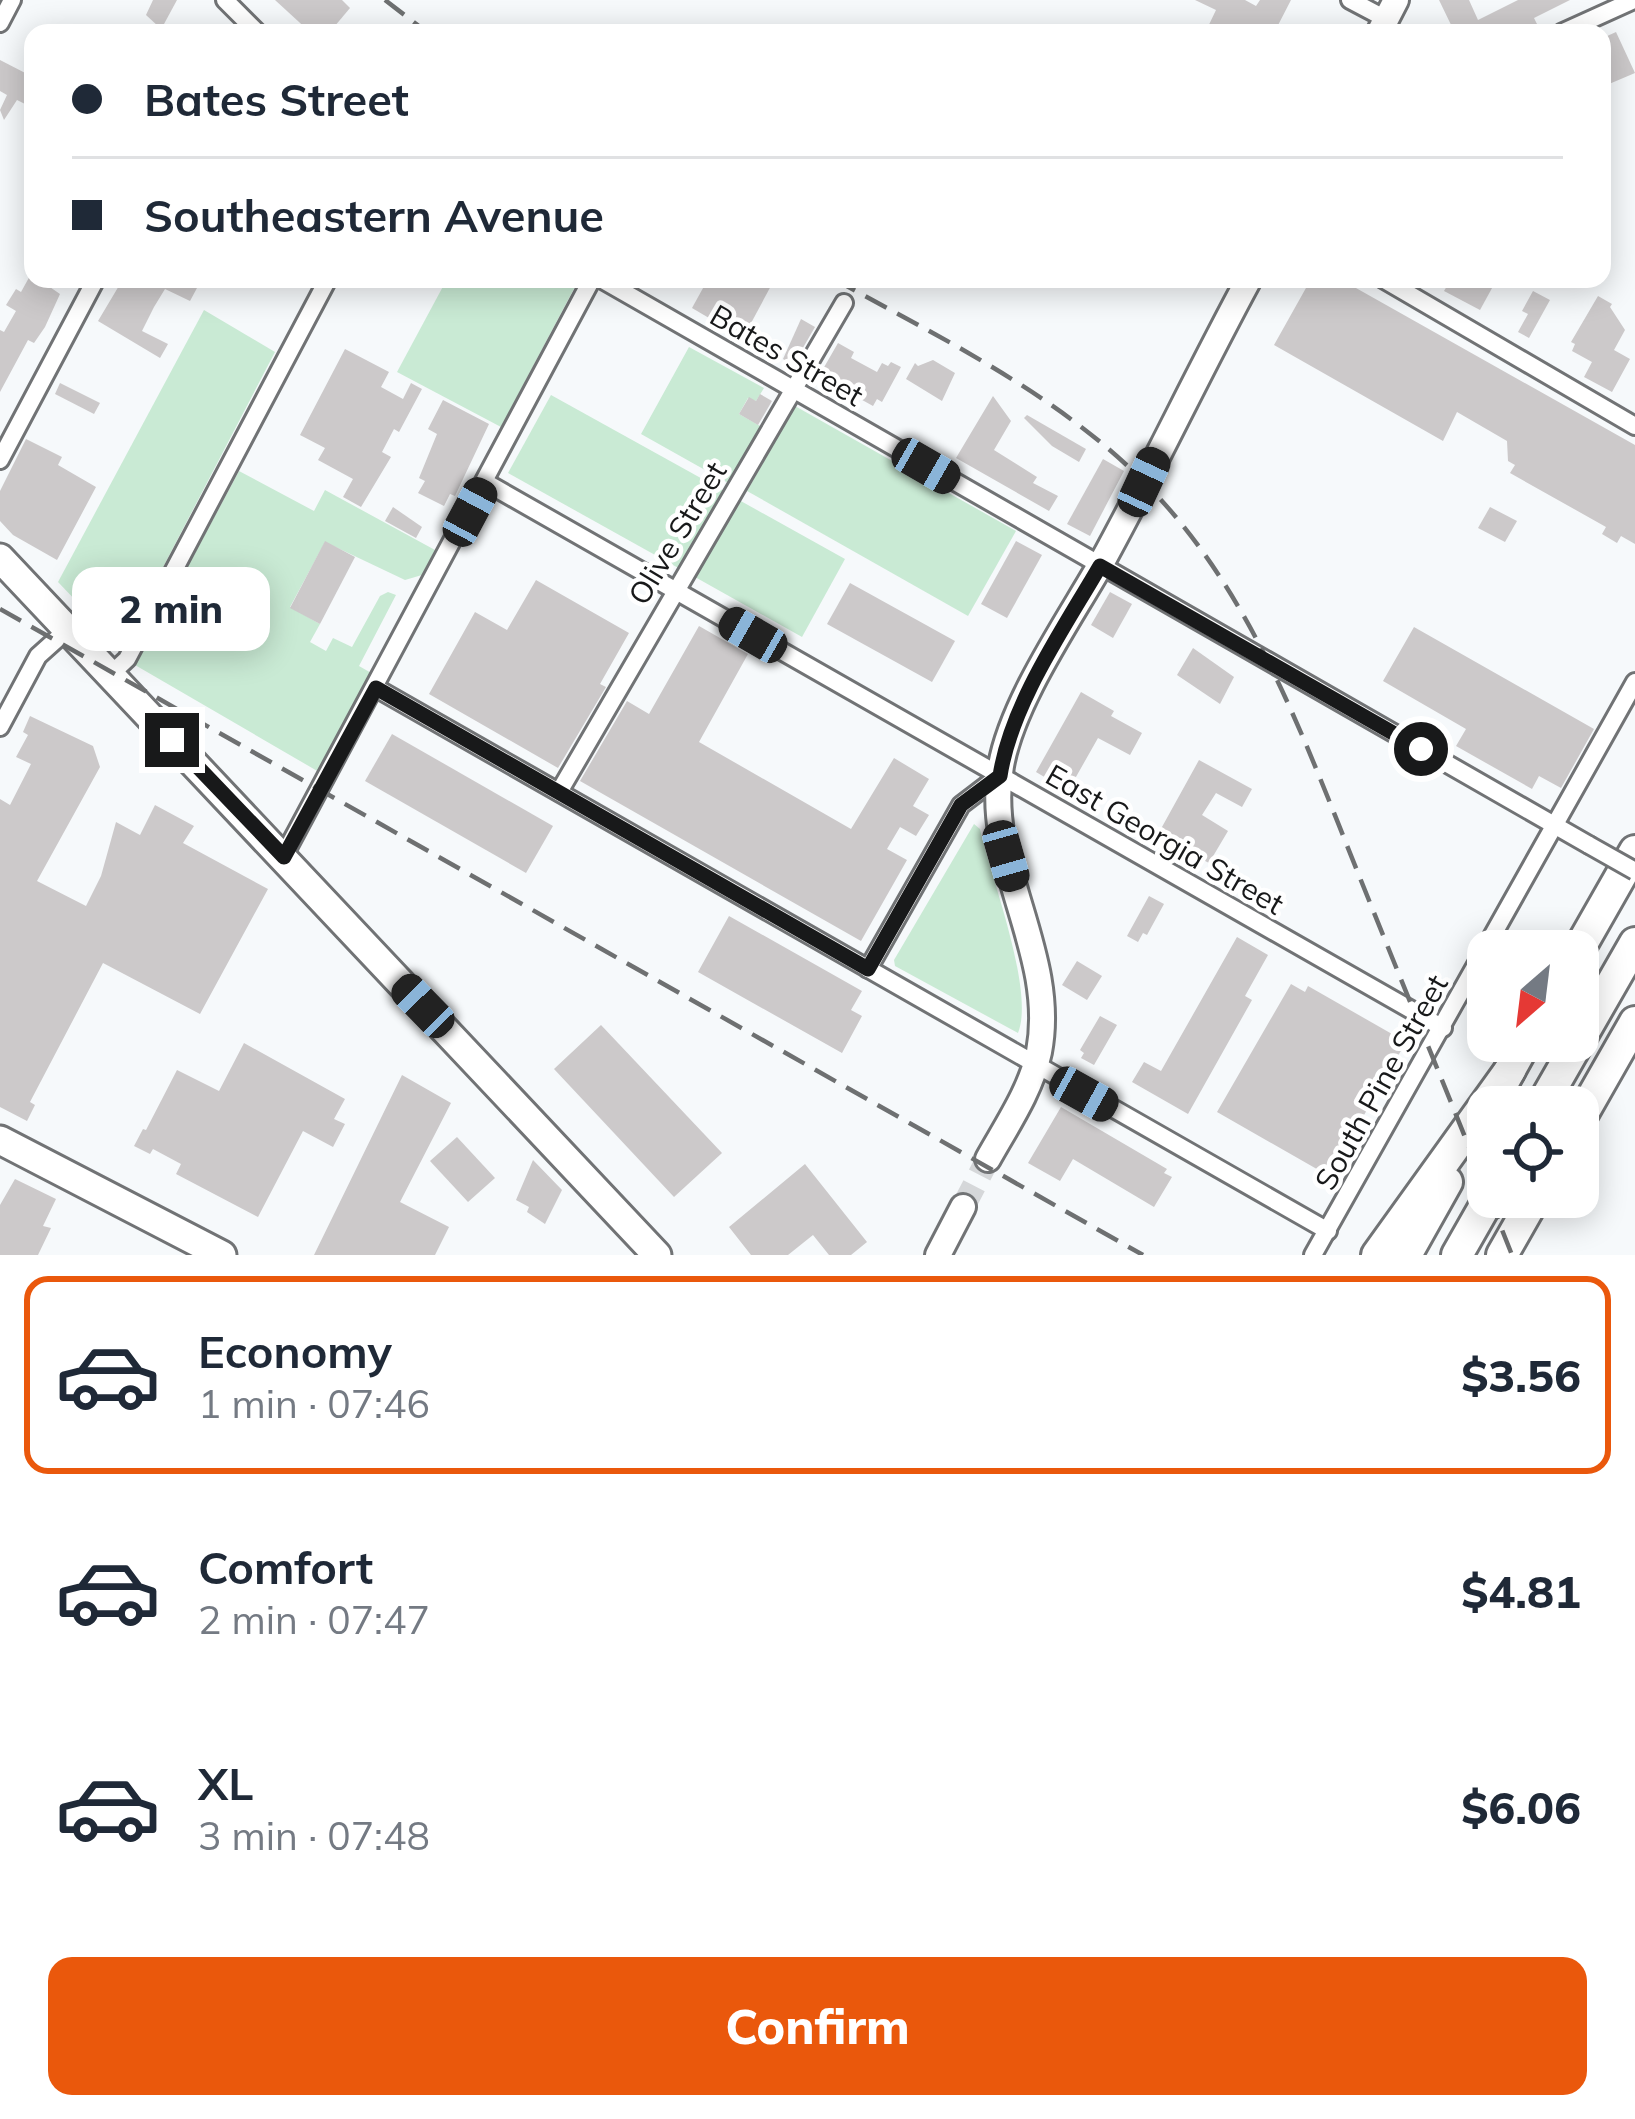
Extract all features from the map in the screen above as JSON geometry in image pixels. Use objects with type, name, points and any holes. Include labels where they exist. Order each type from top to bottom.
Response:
[{"type":"highway","points":[[1590,930],[1635,850]]},
{"type":"highway","points":[[1553,1086],[1635,943]]},
{"type":"highway","points":[[1599,1086],[1635,1022]]},
{"type":"highway","points":[[1501,1086],[1514,1062]]},
{"type":"highway","points":[[1377,1255],[1510,1070]]},
{"type":"highway","points":[[1406,1255],[1467,1146]]},
{"type":"highway","points":[[1457,1255],[1478,1218]]},
{"type":"highway","points":[[1502,1255],[1523,1218]]},
{"type":"main road","points":[[988,1159],[1035,1066],[1041,991],[998,819],[1005,745],[1020,707],[1100,566],[1244,288]]},
{"type":"main road","points":[[0,558],[657,1255]]},
{"type":"main road","points":[[0,1140],[222,1255]]},
{"type":"main road","points":[[938,1255],[963,1207]]},
{"type":"street","points":[[0,23],[12,0]]},
{"type":"street","points":[[1350,0],[1387,17]]},
{"type":"street","points":[[1581,24],[1634,0]]},
{"type":"street","points":[[0,460],[91,288]]},
{"type":"street","points":[[110,675],[127,659],[323,288]]},
{"type":"street","points":[[284,857],[591,288]]},
{"type":"street","name":"Bates Street","points":[[612,288],[1635,871]]},
{"type":"street","points":[[1398,288],[1635,426]]},
{"type":"street","name":"Olive Street","points":[[559,792],[844,303]]},
{"type":"street","name":"East Georgia Street","points":[[485,482],[1443,1028]]},
{"type":"street","points":[[0,727],[38,656],[68,630]]},
{"type":"street","name":"South Pine Street","points":[[1313,1255],[1635,682]]},
{"type":"street","points":[[376,688],[1328,1231]]},
{"type":"street","points":[[868,969],[961,805],[1000,776]]},
{"type":"green space","points":[[442,288],[574,288],[501,427],[397,372]]},
{"type":"green space","points":[[204,310],[275,352],[121,648],[58,582]]},
{"type":"green space","points":[[689,347],[764,388],[756,401],[748,398],[739,414],[762,427],[730,484],[641,434]]},
{"type":"green space","points":[[551,395],[726,492],[682,570],[508,473]]},
{"type":"green space","points":[[795,406],[1016,531],[968,616],[747,491]]},
{"type":"green space","points":[[239,471],[314,511],[325,490],[435,550],[422,575],[405,580],[325,542],[290,607],[320,624],[310,642],[326,651],[333,638],[352,647],[380,596],[396,595],[359,666],[373,674],[319,772],[135,665]]},
{"type":"green space","points":[[739,500],[845,559],[802,637],[695,577]]},
{"type":"green space","points":[[974,824],[980,829],[1010,934],[1021,990],[1018,1033],[895,966],[894,960]]},
{"type":"building","points":[[153,0],[177,0],[164,24],[156,24],[146,15]]},
{"type":"building","points":[[275,0],[342,0],[350,8],[337,24],[301,24]]},
{"type":"building","points":[[1195,0],[1245,0],[1256,6],[1260,0],[1291,0],[1279,24],[1209,24],[1216,10]]},
{"type":"building","points":[[1439,0],[1469,0],[1478,20],[1518,0],[1570,0],[1534,18],[1537,24],[1451,24]]},
{"type":"building","points":[[1616,32],[1635,73],[1611,83],[1611,34]]},
{"type":"building","points":[[0,60],[24,72],[24,104],[17,100],[4,120],[0,110],[7,95],[0,91]]},
{"type":"building","points":[[24,287],[51,288],[60,294],[45,327],[34,343],[28,340],[0,392],[0,330],[4,332],[16,311],[6,305],[16,289],[21,292]]},
{"type":"building","points":[[118,288],[197,288],[190,301],[165,289],[154,307],[142,331],[168,344],[160,358],[98,321]]},
{"type":"building","points":[[703,288],[770,288],[743,338],[692,308]]},
{"type":"building","points":[[1306,288],[1356,288],[1635,445],[1635,544],[1621,536],[1617,543],[1602,534],[1606,527],[1510,473],[1515,465],[1508,461],[1507,441],[1457,412],[1443,441],[1274,345]]},
{"type":"building","points":[[1446,288],[1492,288],[1480,310]]},
{"type":"building","points":[[1533,291],[1550,300],[1529,338],[1518,332]]},
{"type":"building","points":[[1598,296],[1612,304],[1625,330],[1614,350],[1630,359],[1612,392],[1584,377],[1592,362],[1572,351],[1575,344],[1571,342]]},
{"type":"building","points":[[801,319],[815,327],[793,365],[783,359]]},
{"type":"building","points":[[838,343],[854,352],[851,358],[877,372],[882,363],[901,367],[882,402],[877,399],[873,406],[819,376]]},
{"type":"building","points":[[345,349],[389,372],[381,387],[403,399],[411,383],[422,389],[399,432],[394,429],[382,452],[391,457],[361,507],[343,497],[353,479],[318,460],[325,448],[300,435]]},
{"type":"building","points":[[933,360],[955,373],[942,401],[906,379],[915,363]]},
{"type":"building","points":[[60,383],[100,403],[94,414],[55,394]]},
{"type":"building","points":[[760,394],[772,401],[758,425],[739,414],[749,397],[756,401]]},
{"type":"building","points":[[993,396],[1011,421],[994,450],[1037,477],[1033,483],[1058,496],[1049,511],[956,458]]},
{"type":"building","points":[[443,400],[489,424],[455,496],[450,494],[444,506],[418,493],[425,481],[419,478],[437,434],[428,429]]},
{"type":"building","points":[[1027,415],[1086,449],[1079,462],[1052,446],[1024,418]]},
{"type":"building","points":[[26,439],[62,457],[58,465],[96,487],[57,560],[13,535],[0,521],[0,491]]},
{"type":"building","points":[[1103,459],[1124,471],[1090,536],[1067,524]]},
{"type":"building","points":[[393,507],[422,527],[416,538],[385,521]]},
{"type":"building","points":[[1490,507],[1517,521],[1505,542],[1478,528]]},
{"type":"building","points":[[325,541],[355,557],[320,624],[290,608]]},
{"type":"building","points":[[1016,541],[1042,555],[1007,618],[981,604]]},
{"type":"building","points":[[536,580],[629,633],[600,684],[606,687],[558,768],[429,694],[475,612],[507,630]]},
{"type":"building","points":[[850,583],[955,641],[932,682],[827,624]]},
{"type":"building","points":[[1110,592],[1132,604],[1113,638],[1091,625]]},
{"type":"building","points":[[699,626],[748,654],[699,742],[851,829],[894,758],[929,779],[913,806],[929,815],[916,836],[900,827],[887,849],[907,860],[861,941],[580,781],[627,701],[649,714]]},
{"type":"building","points":[[1414,627],[1594,729],[1561,788],[1539,776],[1532,789],[1456,746],[1466,729],[1383,681]]},
{"type":"building","points":[[1193,648],[1234,677],[1220,704],[1177,675]]},
{"type":"building","points":[[1081,692],[1142,733],[1130,755],[1098,738],[1068,791],[1036,772]]},
{"type":"building","points":[[30,716],[93,746],[100,767],[37,881],[86,906],[101,876],[116,822],[140,835],[155,805],[194,826],[183,843],[268,889],[200,1014],[103,963],[30,1102],[35,1105],[27,1121],[0,1107],[0,799],[10,805],[31,764],[16,757],[28,735],[23,732]]},
{"type":"building","points":[[392,734],[553,826],[526,873],[365,781]]},
{"type":"building","points":[[1199,760],[1252,789],[1242,807],[1216,793],[1202,815],[1228,831],[1209,863],[1157,836]]},
{"type":"building","points":[[1149,896],[1164,904],[1138,942],[1127,936]]},
{"type":"building","points":[[729,916],[862,991],[851,1010],[862,1016],[842,1053],[698,972]]},
{"type":"building","points":[[1237,937],[1268,955],[1245,996],[1252,1000],[1188,1114],[1132,1082],[1144,1062],[1161,1071]]},
{"type":"building","points":[[1077,961],[1102,976],[1087,1000],[1062,985]]},
{"type":"building","points":[[1291,984],[1305,992],[1308,986],[1406,1042],[1329,1176],[1217,1112]]},
{"type":"building","points":[[1100,1016],[1117,1025],[1094,1065],[1081,1058],[1080,1050]]},
{"type":"building","points":[[601,1025],[722,1153],[674,1197],[554,1069]]},
{"type":"building","points":[[244,1043],[345,1099],[334,1119],[345,1124],[333,1147],[303,1131],[258,1217],[176,1174],[181,1164],[153,1149],[150,1154],[134,1146],[177,1070],[219,1091]]},
{"type":"building","points":[[402,1075],[451,1103],[400,1202],[449,1227],[435,1255],[314,1255]]},
{"type":"building","points":[[1061,1107],[1167,1169],[1164,1173],[1172,1177],[1154,1207],[1073,1159],[1060,1181],[1028,1163]]},
{"type":"building","points":[[457,1137],[495,1178],[468,1202],[430,1161]]},
{"type":"building","points":[[533,1160],[562,1190],[545,1224],[516,1200]]},
{"type":"building","points":[[805,1164],[867,1242],[851,1255],[829,1255],[813,1235],[788,1255],[751,1255],[729,1227]]},
{"type":"building","points":[[15,1179],[56,1199],[43,1226],[51,1228],[38,1255],[0,1255],[0,1205]]},
{"type":"tunnel","points":[[963,1207],[988,1159]]},
{"type":"railway","points":[[385,0],[416,24]]},
{"type":"railway","points":[[850,288],[990,366],[1064,414],[1133,471],[1209,560],[1292,712],[1467,1142]]},
{"type":"railway","points":[[0,609],[1143,1255]]},
{"type":"railway","points":[[1497,1218],[1512,1255]]},
{"type":"route","points":[[172,740],[284,857],[376,688],[868,969],[961,805],[1000,776],[1005,745],[1020,707],[1100,566],[1421,749]]}]
